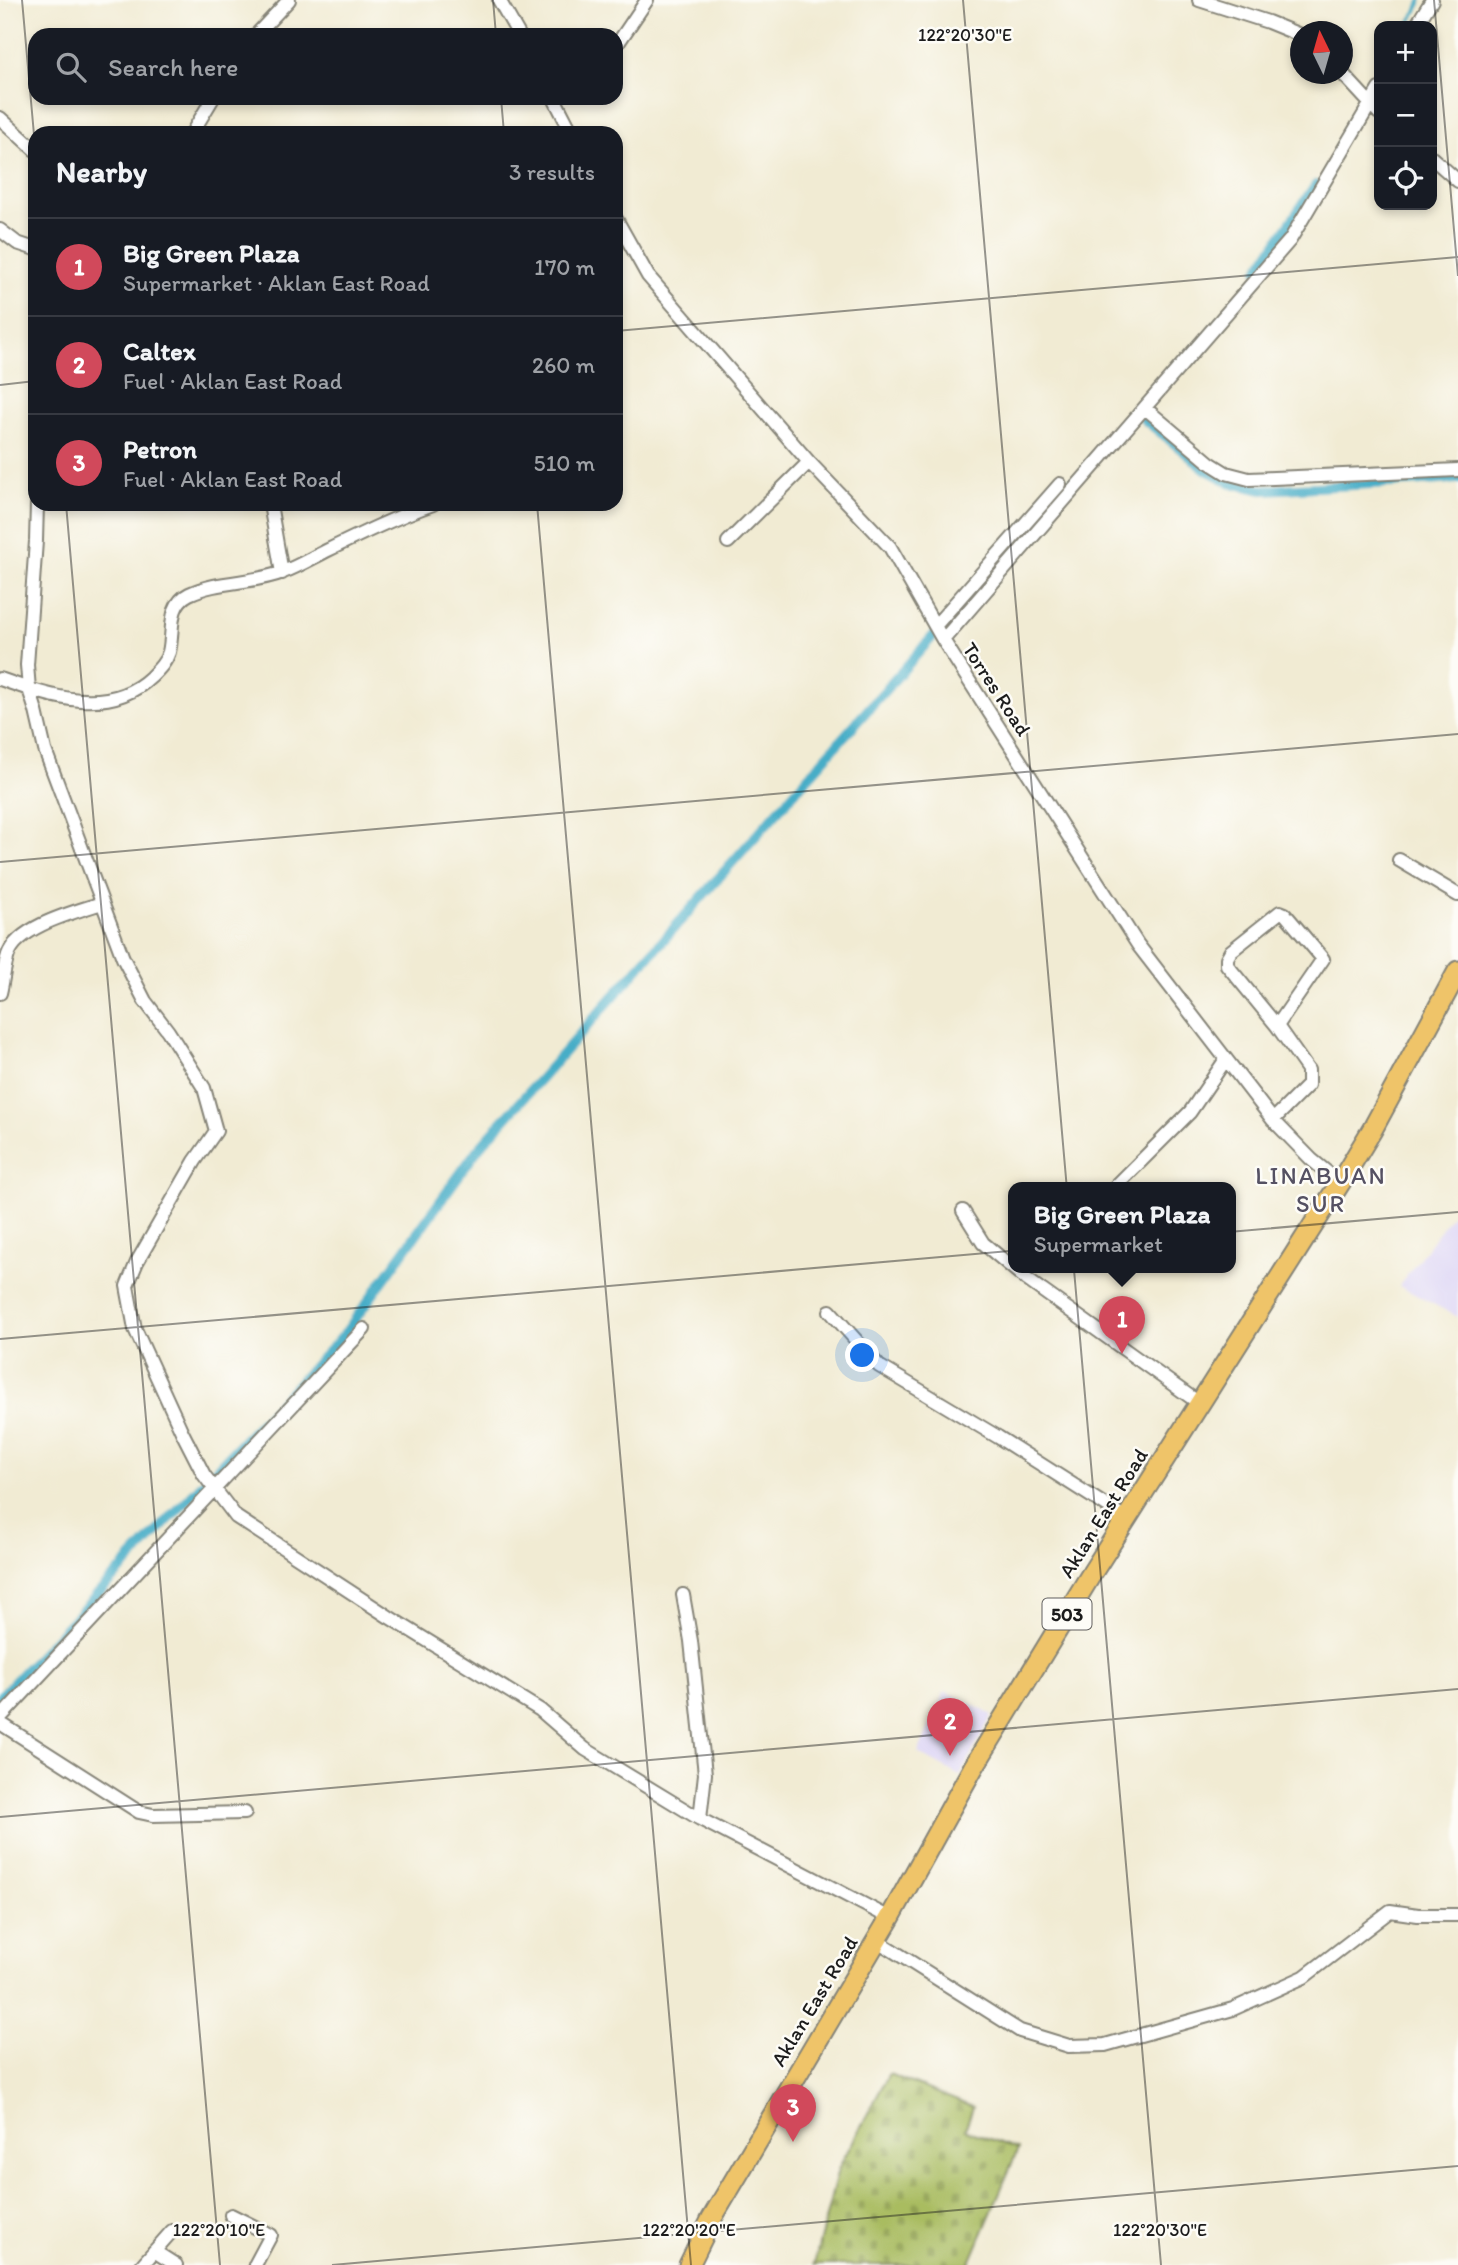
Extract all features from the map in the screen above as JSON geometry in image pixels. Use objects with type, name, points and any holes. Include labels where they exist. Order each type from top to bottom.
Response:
[{"type":"main road","name":"Aklan East Road","points":[[689,2265],[712,2218],[890,1918],[972,1768],[1199,1403],[1340,1183],[1372,1130],[1458,971]]},
{"type":"street","points":[[263,28],[289,0]]},
{"type":"street","points":[[499,0],[515,28]]},
{"type":"street","points":[[623,36],[647,0]]},
{"type":"street","points":[[1199,0],[1290,31]]},
{"type":"street","points":[[1419,21],[1432,0]]},
{"type":"street","points":[[1352,84],[1374,108]]},
{"type":"street","points":[[196,126],[209,105]]},
{"type":"street","points":[[561,105],[569,126]]},
{"type":"street","points":[[938,632],[1145,408],[1290,240],[1374,111]]},
{"type":"street","points":[[0,118],[28,144]]},
{"type":"street","points":[[1437,162],[1458,181]]},
{"type":"street","points":[[0,230],[17,243],[28,247]]},
{"type":"street","name":"Torres Road","points":[[623,231],[648,276],[809,462],[890,547],[938,632],[1138,945],[1273,1120],[1312,1160],[1340,1183]]},
{"type":"street","points":[[1145,408],[1210,463],[1226,473],[1249,479],[1458,470]]},
{"type":"street","points":[[728,542],[809,462]]},
{"type":"street","points":[[938,632],[1060,485]]},
{"type":"street","points":[[37,511],[27,665],[29,689],[45,750],[123,958],[145,1001],[168,1031],[204,1088],[216,1131],[195,1161],[137,1262],[127,1286],[135,1329],[211,1484],[236,1517],[389,1617],[540,1710],[585,1749],[700,1819],[890,1918]]},
{"type":"street","points":[[271,511],[282,573]]},
{"type":"street","points":[[0,679],[64,699],[114,699],[143,685],[167,660],[173,612],[188,594],[282,573],[397,511]]},
{"type":"street","points":[[1399,860],[1458,895]]},
{"type":"street","points":[[0,993],[8,953],[19,940],[33,929],[102,903]]},
{"type":"street","points":[[1273,1120],[1308,1085],[1308,1070],[1277,1026],[1227,965],[1227,958],[1231,951],[1280,912],[1285,914],[1323,959],[1277,1026]]},
{"type":"street","points":[[1120,1182],[1190,1112],[1226,1059]]},
{"type":"street","points":[[963,1211],[983,1243],[1008,1264]]},
{"type":"street","points":[[1019,1273],[1199,1403]]},
{"type":"street","points":[[830,1311],[879,1366],[1127,1518]]},
{"type":"street","points":[[245,1813],[153,1815],[139,1812],[0,1720],[211,1484],[364,1329]]},
{"type":"street","points":[[683,1595],[691,1641],[705,1774],[700,1819]]},
{"type":"street","points":[[876,1940],[1020,2031],[1069,2046],[1105,2045],[1233,2009],[1304,1977],[1390,1911],[1418,1915],[1458,1915]]},
{"type":"street","points":[[231,2215],[271,2235],[255,2265]]},
{"type":"street","points":[[142,2265],[172,2231]]},
{"type":"street","points":[[154,2251],[176,2265]]},
{"type":"shaded area","points":[[1458,1206],[1458,1317],[1399,1286]]},
{"type":"shaded area","points":[[945,1691],[992,1715],[960,1776],[918,1753]]},
{"type":"green space","points":[[889,2074],[973,2107],[965,2130],[1018,2149],[969,2265],[814,2265],[838,2169]]},
{"type":"waterway","points":[[1411,21],[1422,0]]},
{"type":"waterway","points":[[1258,270],[1316,185]]},
{"type":"waterway","points":[[1144,419],[1207,470],[1232,483],[1263,490],[1458,479]]},
{"type":"waterway","points":[[963,603],[1072,482]]},
{"type":"waterway","points":[[0,1697],[343,1336],[478,1149],[943,625]]},
{"type":"place","name":"Big Green Plaza","points":[[1122,1354]]},
{"type":"place","name":"Caltex","points":[[950,1756]]},
{"type":"place","name":"Petron","points":[[793,2142]]},
{"type":"district","name":"LINABUAN SUR","points":[[1321,1189]]}]
